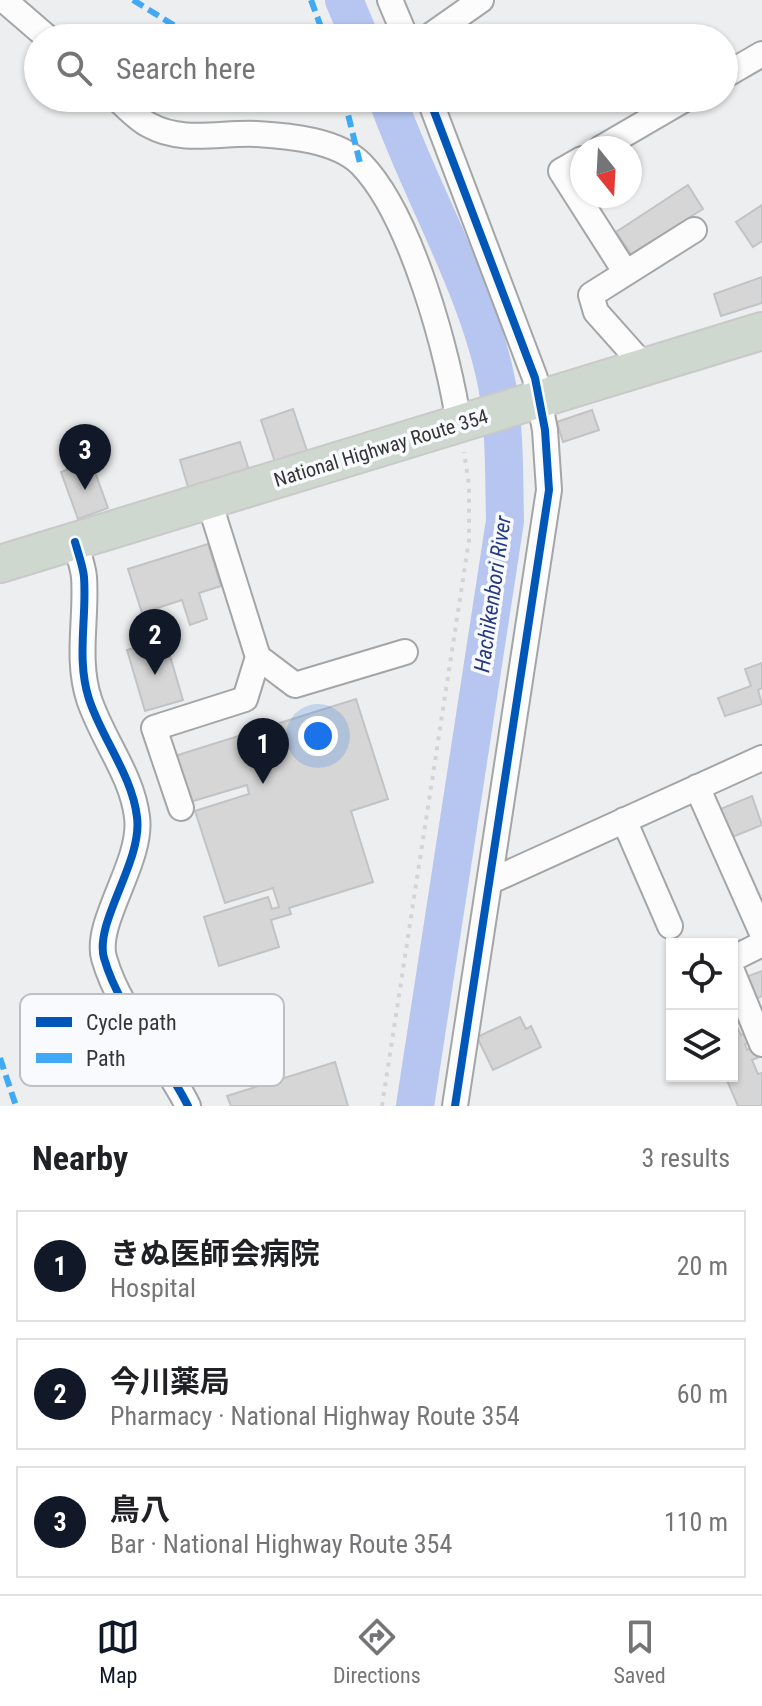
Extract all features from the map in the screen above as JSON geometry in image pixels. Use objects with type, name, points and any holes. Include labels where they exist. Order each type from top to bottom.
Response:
[{"type":"highway","name":"National Highway Route 354","points":[[0,564],[762,331]]},
{"type":"street","points":[[4,0],[32,24]]},
{"type":"street","points":[[390,0],[400,24]]},
{"type":"street","points":[[447,24],[481,0]]},
{"type":"street","points":[[738,68],[762,54]]},
{"type":"street","points":[[133,112],[148,125],[173,134],[256,134],[321,142],[360,163],[386,201],[433,311],[470,422]]},
{"type":"street","points":[[433,112],[527,403],[549,490],[455,1106]]},
{"type":"street","points":[[622,136],[663,112]]},
{"type":"street","points":[[570,166],[561,171],[570,185]]},
{"type":"street","points":[[585,208],[626,273]]},
{"type":"street","points":[[645,367],[596,312],[591,295],[694,230]]},
{"type":"street","points":[[181,808],[154,728],[245,699],[258,657],[209,501]]},
{"type":"street","points":[[75,542],[84,576],[82,660],[89,698],[129,787],[137,818],[131,859],[106,929],[103,954],[118,994]]},
{"type":"street","points":[[258,657],[295,685],[405,652]]},
{"type":"street","points":[[491,881],[762,758]]},
{"type":"street","points":[[697,787],[762,933]]},
{"type":"street","points":[[624,820],[670,926]]},
{"type":"street","points":[[738,956],[762,944]]},
{"type":"street","points":[[738,986],[762,1044]]},
{"type":"street","points":[[178,1086],[188,1106]]},
{"type":"path","points":[[382,1106],[469,540],[470,422]]},
{"type":"building","points":[[688,185],[703,209],[631,254],[616,232]]},
{"type":"building","points":[[762,205],[762,241],[753,247],[736,222]]},
{"type":"building","points":[[762,277],[762,303],[721,316],[714,294]]},
{"type":"building","points":[[293,409],[308,454],[276,465],[261,420]]},
{"type":"building","points":[[592,410],[599,430],[563,442],[557,422]]},
{"type":"building","points":[[240,442],[249,470],[188,487],[180,460]]},
{"type":"building","points":[[91,461],[108,508],[78,519],[61,472]]},
{"type":"building","points":[[208,544],[221,586],[199,593],[207,619],[190,625],[182,600],[142,613],[128,569]]},
{"type":"building","points":[[165,639],[183,700],[145,711],[127,650]]},
{"type":"building","points":[[762,663],[762,688],[758,690],[762,704],[725,716],[718,698],[751,686],[745,669]]},
{"type":"building","points":[[356,699],[388,799],[351,811],[373,882],[289,908],[291,914],[271,920],[279,947],[219,966],[204,917],[268,897],[272,909],[279,907],[273,888],[225,903],[195,811],[249,794],[247,785],[190,802],[175,756]]},
{"type":"building","points":[[752,796],[762,825],[730,838],[718,810]]},
{"type":"building","points":[[762,971],[762,996],[752,1001],[743,978]]},
{"type":"building","points":[[520,1017],[526,1029],[531,1026],[541,1047],[493,1070],[477,1037]]},
{"type":"building","points":[[738,1029],[741,1035],[747,1033],[751,1042],[745,1044],[747,1050],[754,1047],[759,1057],[752,1060],[758,1074],[762,1073],[762,1106],[738,1106],[728,1082],[738,1082]]},
{"type":"building","points":[[335,1062],[348,1106],[231,1106],[227,1096],[259,1086],[284,1086],[284,1078]]},
{"type":"waterway","name":"Hachikenbori River","points":[[344,0],[354,24]]},
{"type":"waterway","name":"Hachikenbori River","points":[[392,112],[463,276],[488,348],[500,402],[504,470],[505,521],[415,1106]]},
{"type":"marked path","points":[[133,0],[172,24]]},
{"type":"marked path","points":[[311,0],[320,24]]},
{"type":"marked path","points":[[347,112],[360,163]]},
{"type":"marked path","points":[[0,1058],[16,1106]]},
{"type":"cycle path","points":[[434,112],[535,378],[545,430],[549,490],[455,1106]]},
{"type":"cycle path","points":[[75,542],[84,577],[82,654],[85,684],[95,714],[129,786],[137,817],[133,853],[103,943],[104,958],[118,994]]},
{"type":"cycle path","points":[[177,1086],[188,1106]]},
{"type":"place","name":"鳥八","points":[[85,490]]},
{"type":"place","name":"今川薬局","points":[[155,675]]},
{"type":"place","name":"きぬ医師会病院","points":[[263,784]]}]
